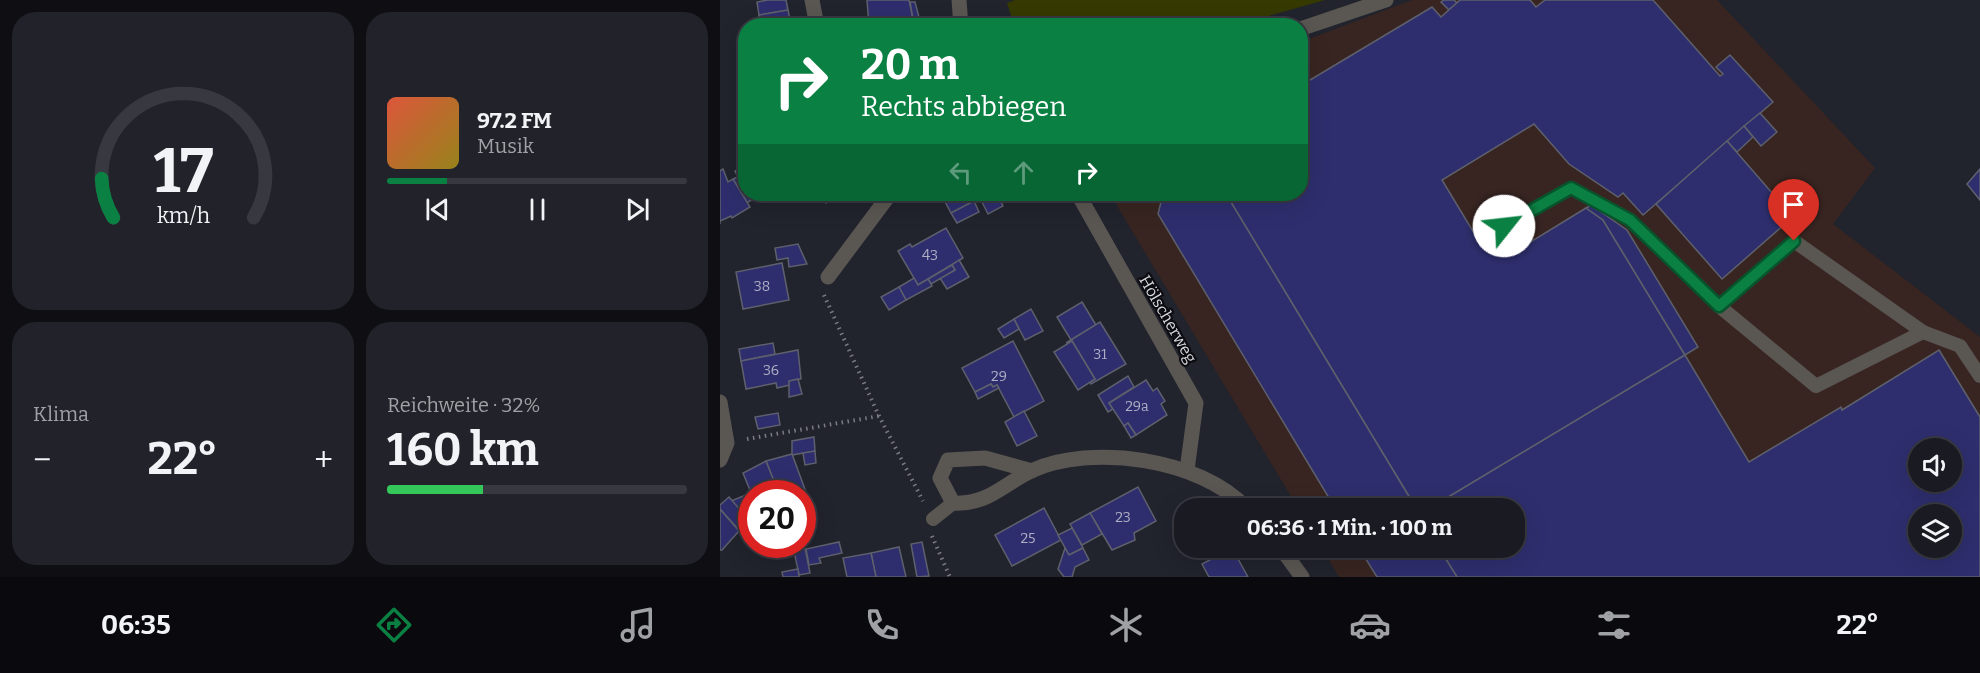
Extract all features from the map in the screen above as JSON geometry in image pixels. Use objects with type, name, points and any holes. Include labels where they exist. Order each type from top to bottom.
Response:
[{"type":"street","points":[[812,0],[815,18]]},
{"type":"street","points":[[959,0],[960,18]]},
{"type":"street","points":[[1308,26],[1386,0]]},
{"type":"street","points":[[828,277],[885,201]]},
{"type":"street","name":"Hölscherweg","points":[[1082,201],[1196,403],[1187,470]]},
{"type":"street","points":[[720,402],[727,443],[720,460]]},
{"type":"street","points":[[1032,471],[985,458],[948,460],[940,478],[953,503],[970,504],[999,492],[1032,471],[1068,461],[1142,459],[1187,470],[1230,498]]},
{"type":"street","points":[[1288,558],[1302,577]]},
{"type":"lane","points":[[1504,226],[1571,188],[1630,220],[1719,306],[1816,386],[1923,332]]},
{"type":"lane","points":[[1719,306],[1794,241],[1923,332],[1960,346],[1980,376]]},
{"type":"lane","points":[[933,519],[953,503]]},
{"type":"path","points":[[828,277],[824,296],[879,416],[933,519],[932,537],[950,577]]},
{"type":"path","points":[[727,443],[879,416]]},
{"type":"shaded area","points":[[1015,0],[1325,0],[1261,18],[1012,18],[1007,3]]},
{"type":"shaded area","points":[[1412,0],[1717,0],[1875,168],[1833,224],[1980,337],[1980,577],[1339,577],[1328,558],[1525,558],[1525,498],[1292,498],[1114,201],[1308,201],[1308,39]]},
{"type":"building","points":[[786,0],[788,10],[759,15],[757,2]]},
{"type":"building","points":[[867,0],[909,0],[913,18],[868,18]]},
{"type":"building","points":[[1454,0],[1457,3],[1449,10],[1441,2]]},
{"type":"building","points":[[1460,0],[1530,0],[1536,7],[1545,0],[1653,0],[1720,76],[1723,74],[1716,67],[1730,55],[1773,102],[1643,215],[1623,193],[1618,197],[1569,164],[1534,124],[1442,180],[1483,248],[1524,246],[1586,208],[1603,220],[1685,355],[1447,498],[1410,498],[1230,201],[1308,201],[1308,81],[1432,7],[1441,17]]},
{"type":"building","points":[[910,2],[915,2],[919,17],[913,18]]},
{"type":"building","points":[[788,10],[790,18],[760,18],[759,15]]},
{"type":"building","points":[[1760,113],[1777,132],[1761,146],[1744,126]]},
{"type":"building","points":[[1744,126],[1753,137],[1737,152],[1727,141]]},
{"type":"building","points":[[1727,141],[1793,217],[1722,279],[1656,204]]},
{"type":"building","points":[[723,169],[728,182],[733,179],[738,187],[738,201],[746,201],[750,207],[732,218],[731,216],[720,221],[720,171]]},
{"type":"building","points":[[1980,169],[1980,200],[1967,184]]},
{"type":"building","points":[[738,177],[738,188],[733,179]]},
{"type":"building","points":[[945,201],[974,201],[951,213]]},
{"type":"building","points":[[974,201],[979,212],[957,223],[951,213]]},
{"type":"building","points":[[982,201],[1000,201],[1003,206],[988,214]]},
{"type":"building","points":[[1161,201],[1230,201],[1410,498],[1329,498],[1158,214]]},
{"type":"building","points":[[1591,205],[1627,230],[1698,347],[1685,355],[1603,220],[1586,208]]},
{"type":"building","points":[[946,228],[963,258],[918,285],[898,251],[910,244],[912,247]]},
{"type":"building","points":[[798,244],[807,264],[789,267],[788,258],[777,260],[775,248]]},
{"type":"building","points":[[959,260],[969,277],[947,289],[940,278],[955,270],[952,265]]},
{"type":"building","points":[[782,263],[789,300],[743,309],[736,272]]},
{"type":"building","points":[[952,265],[955,270],[931,284],[928,279]]},
{"type":"building","points":[[914,278],[918,285],[928,279],[932,286],[906,300],[899,287]]},
{"type":"building","points":[[899,287],[906,300],[889,310],[881,297]]},
{"type":"building","points":[[1082,302],[1096,325],[1071,340],[1057,317]]},
{"type":"building","points":[[1031,309],[1043,331],[1025,340],[1014,319]]},
{"type":"building","points":[[1014,319],[1019,329],[1004,338],[998,329]]},
{"type":"building","points":[[1100,322],[1126,364],[1091,384],[1090,382],[1095,379],[1072,341],[1066,343]]},
{"type":"building","points":[[1013,341],[1044,401],[1014,417],[997,385],[993,387],[991,384],[975,392],[962,368]]},
{"type":"building","points":[[1072,341],[1095,379],[1078,390],[1054,352]]},
{"type":"building","points":[[773,343],[775,354],[741,361],[739,349]]},
{"type":"building","points":[[798,350],[801,379],[789,381],[790,385],[777,388],[776,383],[746,389],[741,361]]},
{"type":"building","points":[[1939,350],[1980,417],[1980,577],[1457,577],[1445,558],[1525,558],[1525,498],[1447,498],[1685,355],[1749,462],[1841,407],[1842,410]]},
{"type":"building","points":[[1128,376],[1134,387],[1109,403],[1113,409],[1108,412],[1098,395]]},
{"type":"building","points":[[798,379],[802,394],[789,397],[789,381]]},
{"type":"building","points":[[1146,380],[1153,391],[1157,388],[1165,401],[1161,404],[1167,415],[1136,435],[1128,423],[1124,426],[1109,403]]},
{"type":"building","points":[[991,384],[999,388],[978,399],[975,392]]},
{"type":"building","points":[[1024,411],[1037,436],[1017,446],[1005,422]]},
{"type":"building","points":[[778,413],[780,425],[758,429],[755,417]]},
{"type":"building","points":[[1128,423],[1136,435],[1131,438],[1124,426]]},
{"type":"building","points":[[814,437],[815,451],[792,455],[792,441]]},
{"type":"building","points":[[815,451],[816,463],[805,465],[803,453]]},
{"type":"building","points":[[792,454],[802,480],[773,480],[766,461]]},
{"type":"building","points":[[766,461],[773,480],[746,480],[743,473]]},
{"type":"building","points":[[1138,487],[1156,521],[1134,533],[1135,540],[1112,550],[1090,513]]},
{"type":"building","points":[[729,497],[738,507],[738,529],[720,509],[720,505]]},
{"type":"building","points":[[738,498],[738,508],[731,501]]},
{"type":"building","points":[[1044,508],[1061,540],[1012,566],[995,535]]},
{"type":"building","points":[[720,509],[738,532],[720,550]]},
{"type":"building","points":[[1090,513],[1102,534],[1082,545],[1070,524]]},
{"type":"building","points":[[1072,528],[1083,548],[1069,555],[1058,535]]},
{"type":"building","points":[[839,542],[842,553],[819,558],[821,563],[809,565],[808,558],[816,558],[816,547]]},
{"type":"building","points":[[922,542],[929,576],[917,577],[911,544]]},
{"type":"building","points":[[899,547],[906,577],[876,577],[871,553]]},
{"type":"building","points":[[1065,548],[1069,555],[1083,548],[1089,560],[1075,567],[1072,577],[1064,577],[1058,569]]},
{"type":"building","points":[[871,553],[876,577],[847,577],[843,558]]},
{"type":"building","points":[[795,558],[807,558],[810,573],[799,575]]},
{"type":"building","points":[[1213,558],[1238,558],[1248,577],[1209,577],[1202,564]]},
{"type":"building","points":[[1365,558],[1445,558],[1457,577],[1377,577]]},
{"type":"building","points":[[798,569],[799,577],[783,577],[782,572]]},
{"type":"route","points":[[1504,226],[1571,188],[1630,220],[1719,306],[1794,241]]}]
